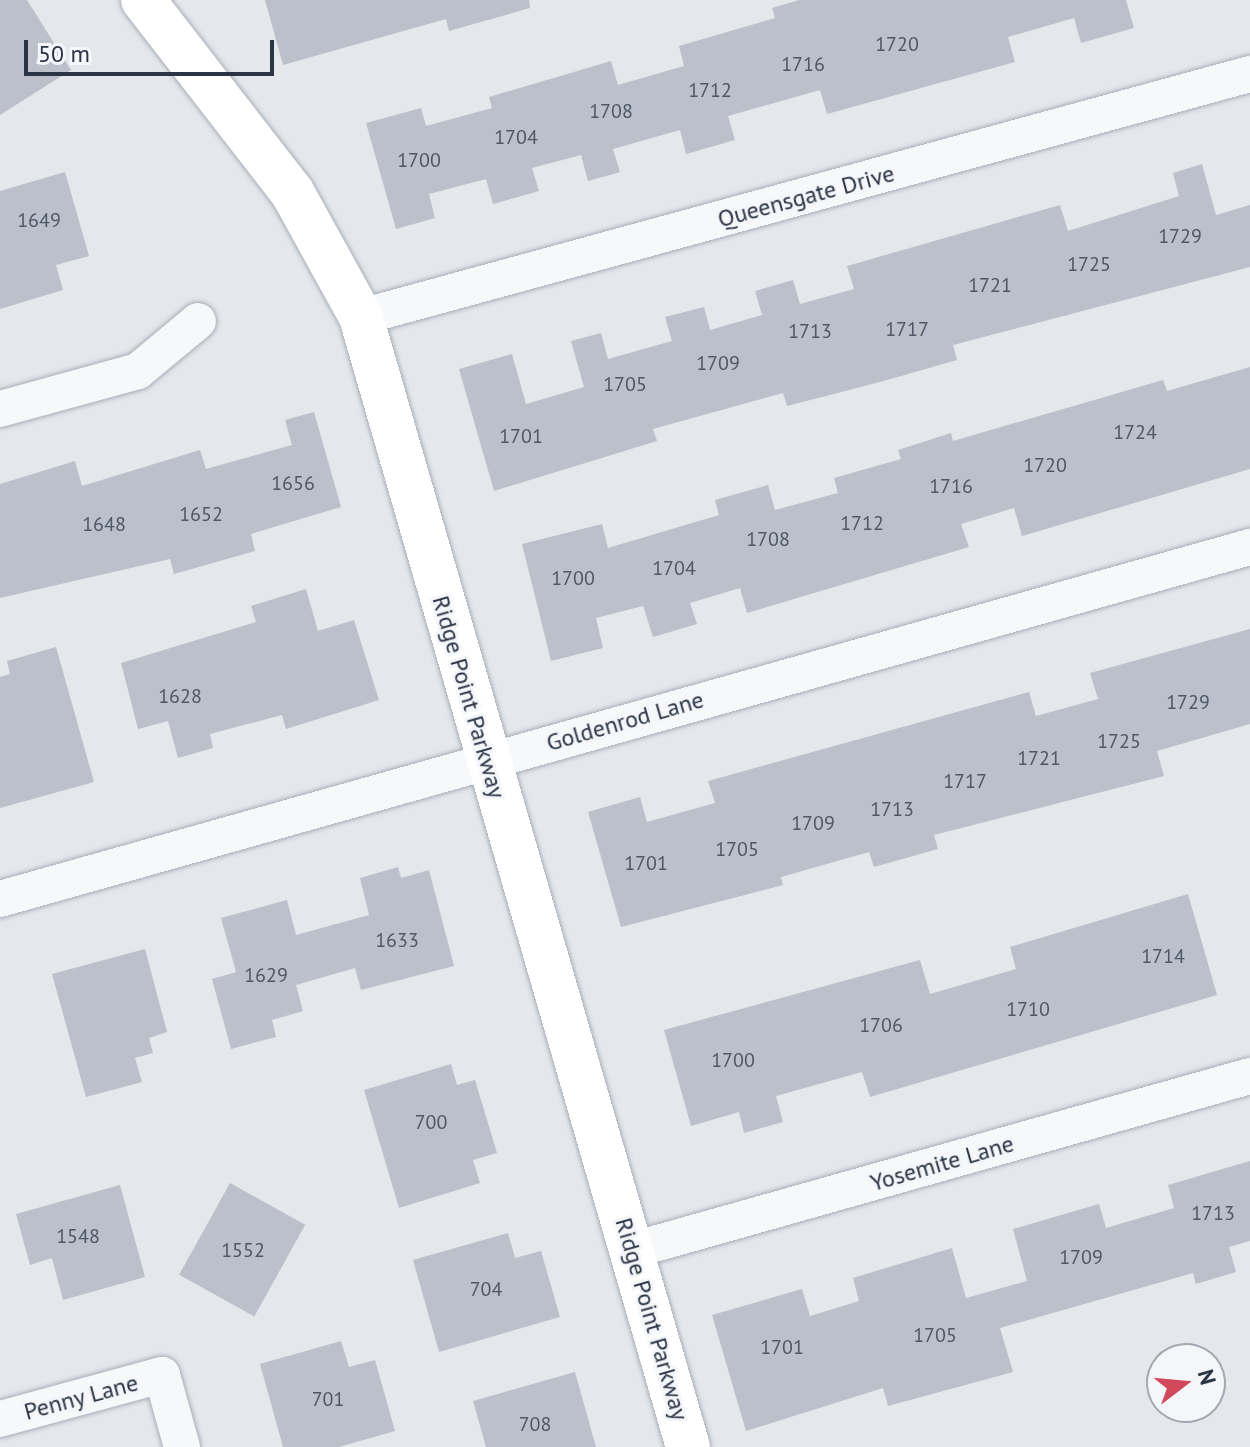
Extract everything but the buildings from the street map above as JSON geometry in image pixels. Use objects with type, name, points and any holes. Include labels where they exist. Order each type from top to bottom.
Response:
[{"type":"street","name":"Ridge Point Parkway","points":[[143,0],[292,192],[361,317],[486,760],[633,1250],[688,1447]]},
{"type":"street","name":"Queensgate Drive","points":[[361,317],[1250,74]]},
{"type":"street","points":[[0,409],[138,371],[198,321]]},
{"type":"street","name":"Goldenrod Lane","points":[[0,899],[1250,547]]},
{"type":"street","name":"Yosemite Lane","points":[[633,1250],[1250,1076]]},
{"type":"street","name":"Penny Lane","points":[[0,1419],[162,1375],[182,1447]]}]
